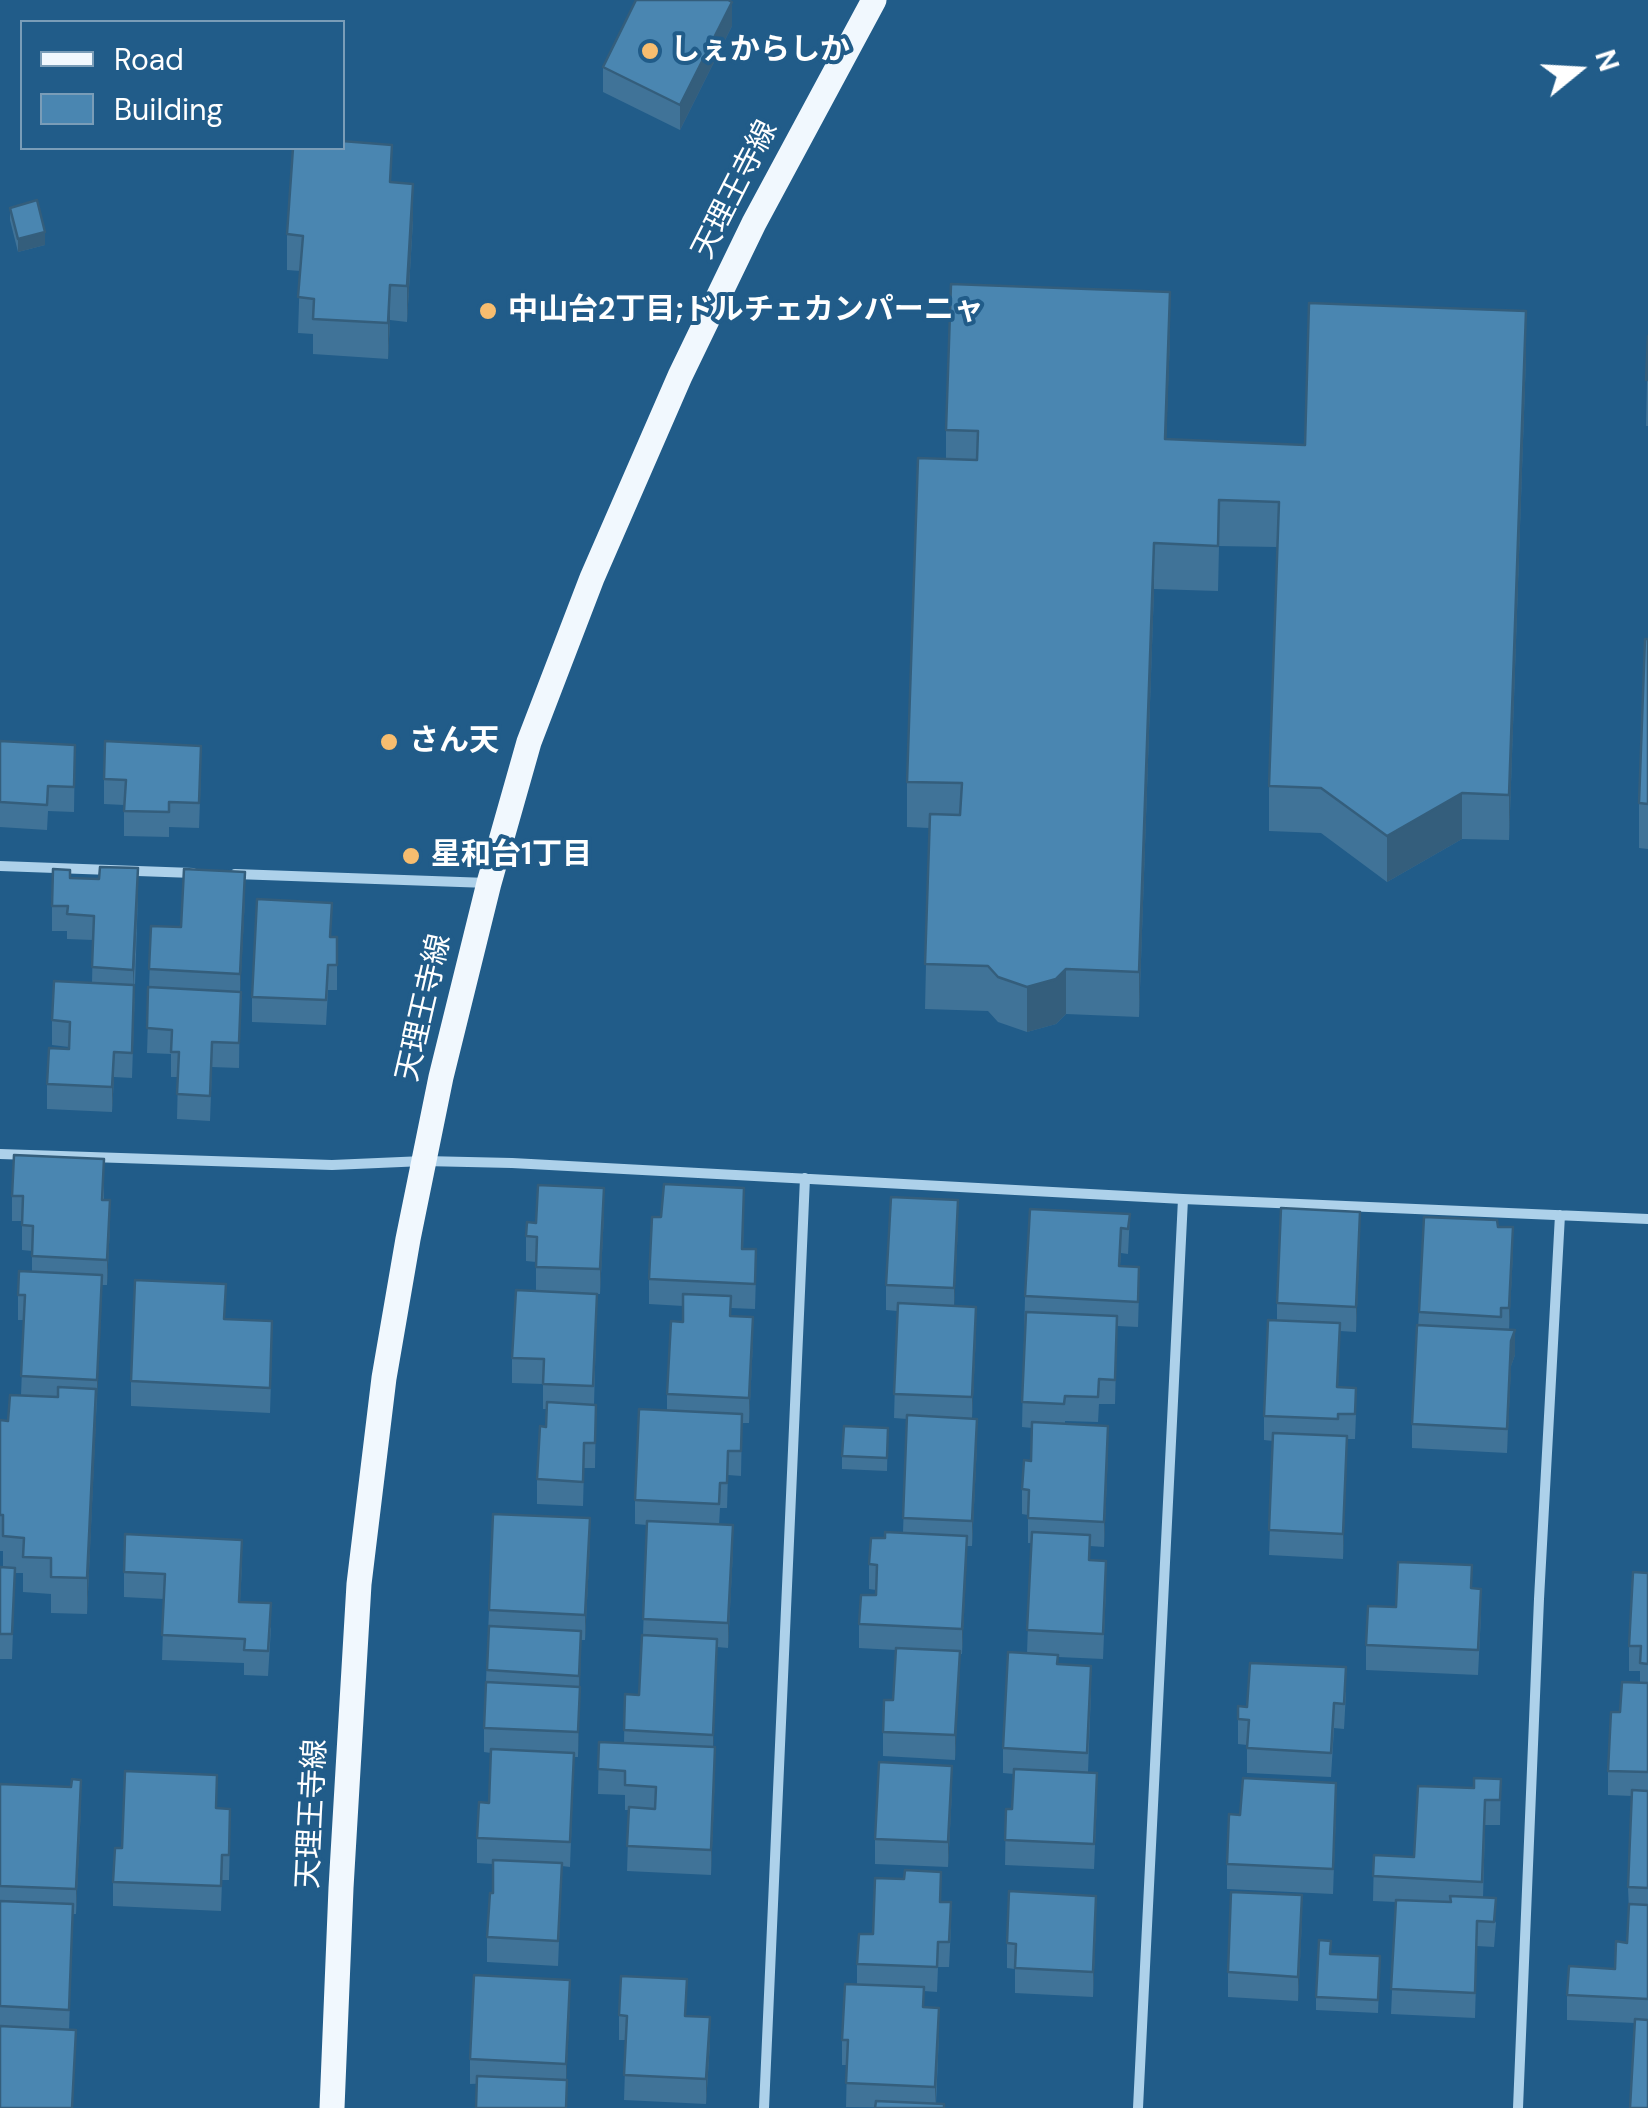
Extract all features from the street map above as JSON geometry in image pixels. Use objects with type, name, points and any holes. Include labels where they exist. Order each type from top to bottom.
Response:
[{"type":"main road","name":"天理王寺線","points":[[332,2108],[360,1584],[384,1378],[424,1161],[489,883],[530,742],[592,578],[680,376],[754,223],[874,0]]},
{"type":"street","points":[[0,866],[210,873]]},
{"type":"street","points":[[230,874],[489,883]]},
{"type":"street","points":[[0,1154],[332,1165],[424,1161],[1648,1219]]},
{"type":"street","points":[[764,2108],[805,1178]]},
{"type":"street","points":[[1138,2108],[1182,1199]]},
{"type":"street","points":[[1518,2108],[1538,1598],[1560,1215]]},
{"type":"building","points":[[636,0],[732,2],[680,105],[603,67]]},
{"type":"building","points":[[345,141],[392,145],[390,182],[413,184],[407,286],[390,285],[388,323],[313,319],[314,299],[298,297],[303,236],[287,234],[293,150],[345,150]]},
{"type":"building","points":[[37,200],[45,232],[18,239],[10,208]]},
{"type":"building","points":[[951,284],[1170,292],[1165,439],[1305,445],[1309,303],[1526,311],[1509,795],[1462,793],[1387,836],[1321,788],[1269,786],[1279,502],[1219,500],[1218,546],[1154,543],[1139,972],[1066,969],[1056,979],[1027,987],[998,977],[988,966],[925,964],[930,814],[960,815],[962,783],[907,782],[918,458],[977,460],[978,431],[946,430]]},
{"type":"building","points":[[1648,639],[1648,804],[1639,803]]},
{"type":"building","points":[[0,741],[75,745],[74,787],[48,786],[47,805],[0,802]]},
{"type":"building","points":[[105,741],[201,746],[199,803],[169,802],[169,812],[124,811],[126,780],[104,779]]},
{"type":"building","points":[[100,867],[138,868],[133,970],[92,967],[94,916],[67,914],[68,906],[52,906],[53,869],[70,870],[70,878],[99,879]]},
{"type":"building","points":[[184,869],[245,872],[240,974],[149,969],[151,926],[181,927]]},
{"type":"building","points":[[257,899],[332,903],[330,937],[337,937],[337,965],[328,965],[326,1000],[252,997]]},
{"type":"building","points":[[54,981],[134,985],[132,1053],[114,1052],[112,1087],[47,1084],[49,1048],[69,1049],[70,1022],[52,1020]]},
{"type":"building","points":[[148,987],[241,992],[239,1043],[212,1042],[210,1096],[177,1094],[179,1052],[171,1052],[172,1030],[147,1028]]},
{"type":"building","points":[[14,1155],[104,1159],[102,1200],[110,1200],[107,1260],[32,1256],[33,1226],[22,1225],[23,1196],[12,1196]]},
{"type":"building","points":[[664,1184],[744,1188],[742,1249],[756,1249],[755,1284],[649,1279],[652,1217],[661,1217]]},
{"type":"building","points":[[538,1185],[604,1188],[600,1269],[536,1267],[537,1237],[526,1236],[527,1222],[536,1223]]},
{"type":"building","points":[[891,1197],[958,1200],[954,1288],[886,1285]]},
{"type":"building","points":[[1281,1208],[1360,1212],[1356,1307],[1277,1303]]},
{"type":"building","points":[[1030,1209],[1130,1214],[1128,1229],[1121,1228],[1119,1266],[1139,1267],[1138,1302],[1025,1296]]},
{"type":"building","points":[[1424,1217],[1497,1220],[1498,1227],[1513,1227],[1509,1308],[1501,1308],[1501,1317],[1419,1312]]},
{"type":"building","points":[[19,1271],[102,1275],[97,1380],[21,1376],[25,1295],[18,1295]]},
{"type":"building","points":[[135,1280],[226,1284],[224,1319],[272,1321],[270,1388],[131,1381]]},
{"type":"building","points":[[516,1290],[597,1294],[593,1386],[543,1384],[544,1359],[512,1358]]},
{"type":"building","points":[[683,1294],[731,1296],[730,1316],[753,1317],[749,1398],[667,1394],[671,1321],[683,1322]]},
{"type":"building","points":[[898,1303],[976,1307],[972,1397],[894,1394]]},
{"type":"building","points":[[1026,1312],[1117,1316],[1115,1380],[1099,1379],[1098,1397],[1065,1396],[1064,1404],[1022,1402]]},
{"type":"building","points":[[1268,1320],[1340,1323],[1337,1387],[1356,1388],[1355,1414],[1338,1414],[1338,1419],[1264,1416]]},
{"type":"building","points":[[1417,1325],[1515,1330],[1511,1341],[1507,1429],[1412,1424]]},
{"type":"building","points":[[58,1387],[96,1389],[87,1578],[51,1577],[51,1558],[23,1557],[24,1538],[3,1536],[0,1420],[8,1421],[10,1395],[58,1397]]},
{"type":"building","points":[[547,1402],[596,1405],[595,1443],[584,1443],[583,1482],[537,1479],[540,1426],[546,1427]]},
{"type":"building","points":[[639,1409],[742,1414],[741,1451],[728,1451],[727,1483],[720,1483],[719,1504],[635,1500]]},
{"type":"building","points":[[907,1415],[977,1419],[972,1521],[903,1518]]},
{"type":"building","points":[[1032,1422],[1108,1426],[1104,1522],[1028,1518],[1029,1490],[1022,1489],[1024,1460],[1031,1461]]},
{"type":"building","points":[[844,1426],[888,1428],[887,1458],[842,1456]]},
{"type":"building","points":[[1273,1433],[1347,1436],[1343,1534],[1269,1530]]},
{"type":"building","points":[[493,1514],[590,1518],[585,1615],[489,1610]]},
{"type":"building","points":[[647,1521],[733,1525],[728,1623],[643,1619]]},
{"type":"building","points":[[885,1532],[967,1536],[962,1629],[859,1624],[861,1595],[876,1595],[877,1565],[869,1564],[871,1538],[885,1538]]},
{"type":"building","points":[[1032,1532],[1090,1535],[1089,1560],[1106,1561],[1103,1634],[1027,1630]]},
{"type":"building","points":[[125,1534],[242,1540],[239,1602],[271,1603],[268,1651],[244,1650],[245,1639],[162,1635],[165,1574],[124,1572]]},
{"type":"building","points":[[1398,1562],[1472,1565],[1471,1588],[1481,1589],[1478,1650],[1366,1645],[1368,1606],[1396,1607]]},
{"type":"building","points":[[0,1567],[15,1568],[12,1634],[0,1634]]},
{"type":"building","points":[[1633,1572],[1648,1573],[1648,1664],[1640,1663],[1641,1646],[1629,1646]]},
{"type":"building","points":[[489,1626],[581,1631],[579,1676],[487,1670]]},
{"type":"building","points":[[642,1635],[717,1639],[713,1735],[624,1730],[625,1694],[639,1695]]},
{"type":"building","points":[[896,1648],[960,1651],[955,1735],[883,1732],[884,1700],[893,1700]]},
{"type":"building","points":[[1008,1652],[1058,1655],[1057,1664],[1091,1666],[1087,1753],[1003,1748]]},
{"type":"building","points":[[1250,1663],[1346,1667],[1344,1704],[1334,1703],[1331,1753],[1247,1748],[1249,1720],[1238,1719],[1238,1706],[1247,1707]]},
{"type":"building","points":[[486,1682],[580,1687],[578,1732],[484,1728]]},
{"type":"building","points":[[1622,1682],[1648,1683],[1648,1772],[1608,1771],[1611,1712],[1620,1712]]},
{"type":"building","points":[[599,1742],[715,1747],[711,1850],[627,1846],[629,1807],[655,1809],[656,1787],[625,1785],[625,1771],[598,1769]]},
{"type":"building","points":[[491,1749],[574,1753],[570,1842],[477,1838],[479,1802],[489,1803]]},
{"type":"building","points":[[879,1762],[952,1766],[948,1842],[875,1839]]},
{"type":"building","points":[[1014,1769],[1097,1773],[1094,1844],[1005,1840],[1006,1809],[1012,1809]]},
{"type":"building","points":[[125,1771],[217,1775],[216,1808],[230,1809],[229,1855],[222,1855],[221,1886],[113,1882],[115,1848],[122,1848]]},
{"type":"building","points":[[1243,1778],[1336,1783],[1333,1869],[1227,1864],[1229,1814],[1240,1815]]},
{"type":"building","points":[[1474,1778],[1501,1779],[1500,1800],[1485,1800],[1482,1882],[1373,1876],[1374,1855],[1414,1857],[1418,1786],[1474,1788]]},
{"type":"building","points":[[72,1779],[81,1780],[76,1889],[0,1886],[0,1784],[71,1787]]},
{"type":"building","points":[[1632,1790],[1648,1791],[1648,1888],[1628,1887]]},
{"type":"building","points":[[493,1860],[562,1863],[558,1941],[487,1937]]},
{"type":"building","points":[[905,1870],[941,1872],[940,1902],[951,1902],[949,1942],[938,1942],[937,1967],[857,1964],[859,1934],[873,1934],[875,1878],[904,1879]]},
{"type":"building","points":[[1009,1891],[1096,1896],[1093,1972],[1015,1968],[1016,1944],[1007,1943]]},
{"type":"building","points":[[1231,1892],[1302,1895],[1298,1977],[1228,1972]]},
{"type":"building","points":[[1450,1896],[1496,1898],[1494,1922],[1477,1921],[1475,1993],[1391,1989],[1396,1900],[1451,1902]]},
{"type":"building","points":[[0,1901],[73,1904],[69,2010],[0,2006]]},
{"type":"building","points":[[1629,1904],[1648,1905],[1648,1999],[1567,1995],[1569,1966],[1615,1969],[1616,1941],[1627,1943]]},
{"type":"building","points":[[1319,1940],[1331,1941],[1330,1954],[1380,1956],[1378,2000],[1316,1997]]},
{"type":"building","points":[[474,1975],[570,1980],[566,2064],[470,2059]]},
{"type":"building","points":[[621,1976],[687,1979],[685,2016],[710,2017],[706,2079],[624,2075],[627,2016],[619,2015]]},
{"type":"building","points":[[845,1984],[924,1987],[923,2007],[939,2008],[935,2087],[846,2083],[848,2040],[842,2040]]},
{"type":"building","points":[[1635,2019],[1648,2020],[1648,2108],[1630,2108]]},
{"type":"building","points":[[0,2026],[76,2030],[72,2108],[0,2108]]},
{"type":"building","points":[[477,2076],[567,2080],[566,2108],[476,2108]]},
{"type":"building","points":[[876,2101],[944,2104],[944,2108],[875,2108]]},
{"type":"place","name":"しぇからしか","points":[[650,51]]},
{"type":"place","name":"中山台2丁目;ドルチェカンパーニャ","points":[[488,311]]},
{"type":"place","name":"さん天","points":[[389,742]]},
{"type":"place","name":"星和台1丁目","points":[[411,856]]}]
